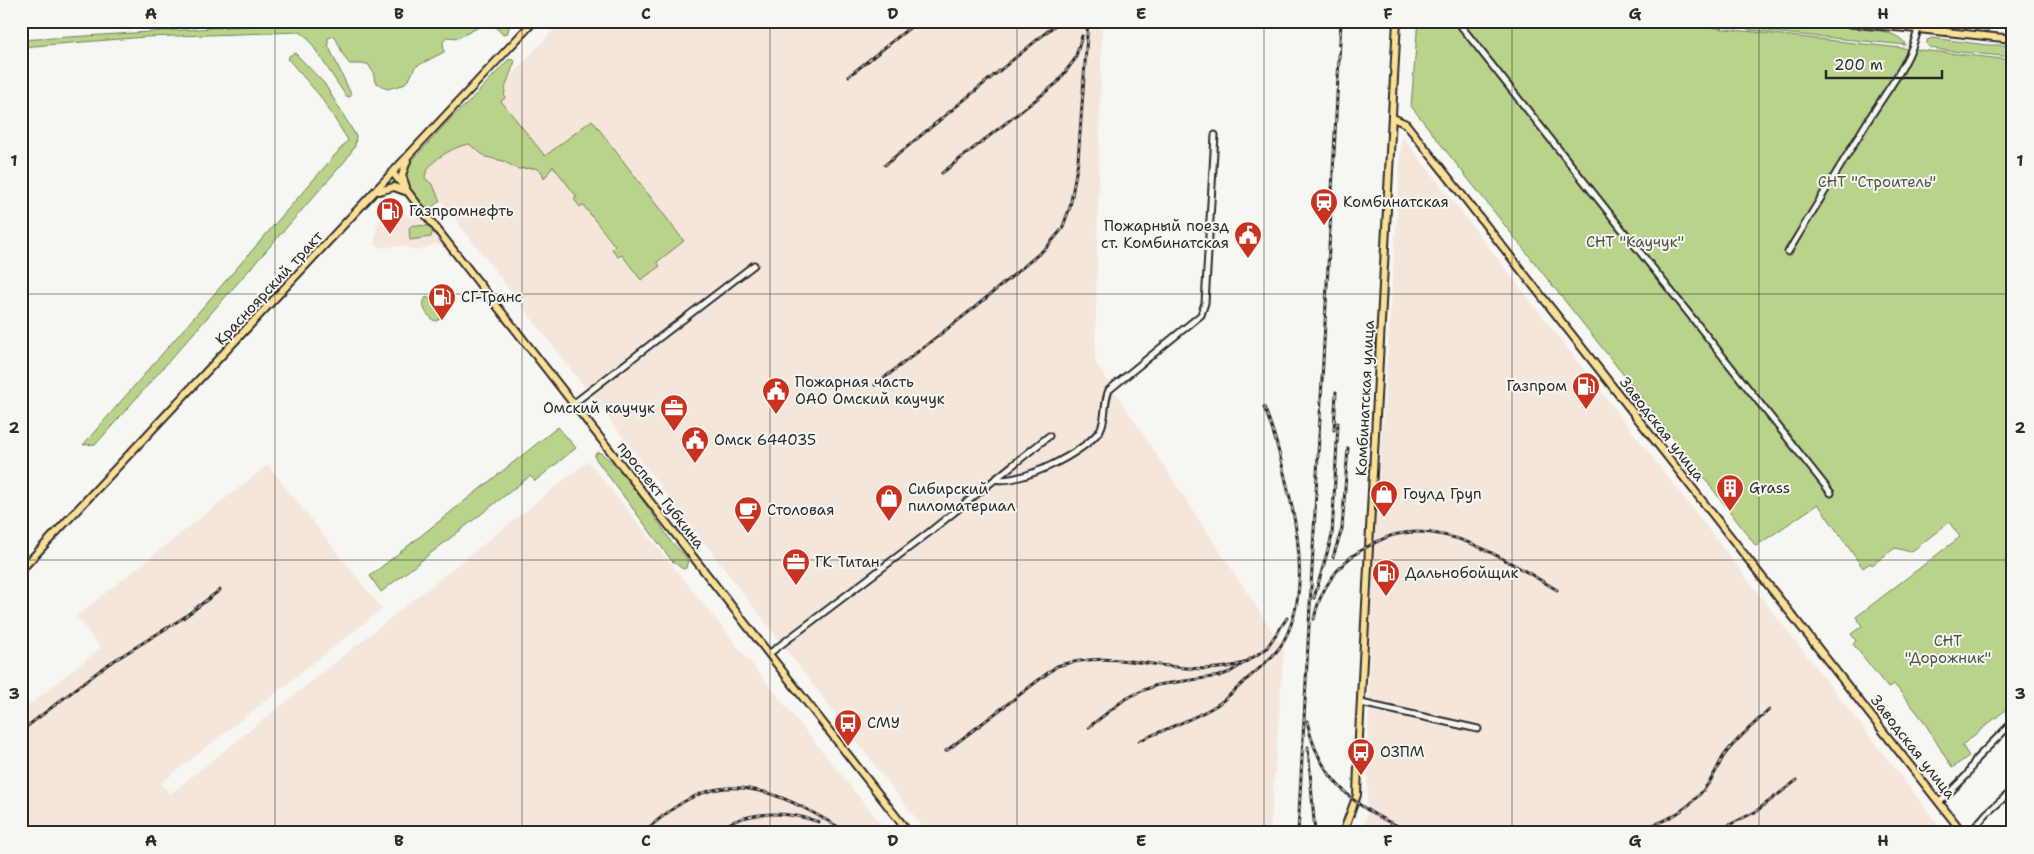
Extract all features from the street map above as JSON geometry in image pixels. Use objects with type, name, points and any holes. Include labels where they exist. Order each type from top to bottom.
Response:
[{"type":"main road","name":"Красноярский тракт","points":[[21,570],[534,21]]},
{"type":"main road","name":"Комбинатская улица","points":[[1344,833],[1358,788],[1397,21]]},
{"type":"main road","points":[[1821,21],[2013,39]]},
{"type":"main road","name":"Заводская улица","points":[[1392,118],[1406,124],[1442,169],[1963,833]]},
{"type":"main road","points":[[409,156],[402,175],[410,195]]},
{"type":"main road","name":"проспект Губкина","points":[[393,173],[910,833]]},
{"type":"main road","points":[[374,194],[384,188],[394,186],[410,195]]},
{"type":"street","points":[[1457,21],[1831,493]]},
{"type":"street","points":[[1943,31],[1949,21]]},
{"type":"street","points":[[1788,252],[1870,117],[1893,83],[1914,46],[1918,29]]},
{"type":"street","points":[[995,479],[1006,479],[1052,466],[1079,449],[1098,433],[1104,423],[1106,397],[1109,390],[1201,315],[1205,303],[1215,135]]},
{"type":"street","points":[[574,404],[754,265]]},
{"type":"street","points":[[770,653],[927,534],[1049,436]]},
{"type":"street","points":[[1361,703],[1478,729]]},
{"type":"street","points":[[1940,802],[1967,774],[1976,759],[2013,722]]},
{"type":"street","points":[[1970,833],[1987,813],[2013,790]]},
{"type":"shaded area","points":[[562,21],[1102,21],[1095,361],[1284,649],[1270,833],[927,833],[420,173]]},
{"type":"shaded area","points":[[1402,136],[1945,833],[1361,833],[1367,814],[1370,611]]},
{"type":"shaded area","points":[[400,210],[413,219],[417,217],[418,212],[445,247],[434,244],[416,251],[405,246],[387,248],[377,246],[375,243],[377,225],[390,211]]},
{"type":"shaded area","points":[[588,461],[888,833],[191,833],[184,825],[175,833],[21,833],[21,711],[101,648],[76,616],[268,465],[382,609],[161,783],[170,794]]},
{"type":"green space","points":[[286,21],[511,22],[507,34],[503,35],[492,23],[483,25],[458,38],[447,37],[443,42],[444,52],[415,67],[410,78],[403,85],[387,89],[375,82],[373,72],[368,64],[350,64],[334,36],[328,38],[328,45],[351,94],[350,97],[346,96],[307,37],[300,32],[145,37],[21,47],[21,40],[279,24]]},
{"type":"green space","points":[[1418,21],[1673,21],[1716,28],[2013,60],[2013,704],[1962,745],[1969,756],[1952,768],[1923,720],[1894,684],[1888,688],[1853,644],[1856,641],[1851,634],[1862,626],[1856,617],[1960,537],[1949,522],[1911,552],[1895,548],[1872,565],[1870,563],[1863,568],[1818,504],[1756,546],[1671,435],[1411,106]]},
{"type":"green space","points":[[1691,21],[1738,21],[1737,28]]},
{"type":"green space","points":[[1750,21],[1778,21],[1881,31],[1896,36],[1906,45],[1749,30],[1745,27]]},
{"type":"green space","points":[[1932,38],[1987,45],[2013,45],[2013,57],[1940,50],[1929,47],[1927,44],[1927,40]]},
{"type":"green space","points":[[295,53],[324,83],[356,136],[355,146],[345,161],[96,444],[83,445],[348,140],[320,96],[288,59],[289,56]]},
{"type":"green space","points":[[512,59],[515,61],[506,85],[505,98],[501,101],[545,156],[592,120],[684,241],[657,262],[660,266],[641,280],[622,255],[618,257],[612,249],[615,246],[583,205],[580,207],[574,199],[577,197],[553,166],[544,179],[542,172],[535,168],[518,169],[503,161],[486,157],[469,144],[449,151],[435,161],[426,172],[425,178],[433,185],[440,201],[432,207],[425,209],[409,189],[406,178],[408,165],[453,116],[467,104],[508,60]]},
{"type":"green space","points":[[412,225],[428,226],[433,229],[431,237],[410,240],[409,228]]},
{"type":"green space","points":[[426,297],[433,300],[436,298],[438,301],[436,303],[437,306],[440,304],[445,310],[445,314],[437,321],[433,320],[425,310],[424,301]]},
{"type":"green space","points":[[558,427],[576,448],[535,481],[530,476],[381,592],[370,576]]},
{"type":"green space","points":[[599,452],[622,474],[661,525],[672,543],[683,553],[688,560],[686,568],[683,569],[672,561],[595,458],[595,454]]},
{"type":"railway","points":[[849,76],[918,21]]},
{"type":"railway","points":[[885,165],[1060,21]]},
{"type":"railway","points":[[875,385],[974,308],[1047,247],[1062,229],[1070,207],[1078,161],[1088,21]]},
{"type":"railway","points":[[1298,833],[1341,21]]},
{"type":"railway","points":[[942,173],[1057,83],[1075,59],[1082,36]]},
{"type":"railway","points":[[1334,430],[1336,392]]},
{"type":"railway","points":[[1139,741],[1194,717],[1221,702],[1273,656],[1289,631],[1298,595],[1299,557],[1295,520],[1273,430],[1264,407]]},
{"type":"railway","points":[[1314,598],[1332,536],[1338,423]]},
{"type":"railway","points":[[1333,557],[1342,529],[1348,448]]},
{"type":"railway","points":[[1314,619],[1320,598],[1338,570],[1354,555],[1371,544],[1398,534],[1419,532],[1440,534],[1461,540],[1501,558],[1557,590]]},
{"type":"railway","points":[[21,731],[107,665],[183,618],[220,590]]},
{"type":"railway","points":[[1089,727],[1125,699],[1144,690],[1157,685],[1219,676],[1230,672],[1266,649],[1287,618]]},
{"type":"railway","points":[[946,751],[1057,666],[1102,659],[1201,669],[1230,667],[1244,663]]},
{"type":"railway","points":[[1619,833],[1645,828],[1669,818],[1690,804],[1708,784],[1728,750],[1769,710]]},
{"type":"railway","points":[[1307,721],[1321,761],[1332,778],[1346,793],[1361,806],[1379,817],[1418,833]]},
{"type":"railway","points":[[1308,747],[1315,833]]},
{"type":"railway","points":[[1713,833],[1755,812],[1797,780]]},
{"type":"railway","points":[[642,833],[674,808],[695,796],[715,789],[735,788],[775,795],[794,803],[849,833]]},
{"type":"railway","points":[[713,833],[725,825],[738,820],[765,814],[792,815],[819,822]]},
{"type":"place","name":"Комбинатская","points":[[1324,226]]},
{"type":"place","name":"Газпромнефть","points":[[390,235]]},
{"type":"place","name":"Пожарный поезд ст. Комбинатская","points":[[1248,259]]},
{"type":"place","name":"СГ-Транс","points":[[442,321]]},
{"type":"place","name":"Газпром","points":[[1586,410]]},
{"type":"place","name":"Пожарная часть ОАО Омский каучук","points":[[776,415]]},
{"type":"place","name":"Омский каучук","points":[[674,432]]},
{"type":"place","name":"Омск 644035","points":[[695,464]]},
{"type":"place","name":"Grass","points":[[1730,512]]},
{"type":"place","name":"Гоулд Груп","points":[[1384,518]]},
{"type":"place","name":"Сибирский пиломатериал","points":[[889,522]]},
{"type":"place","name":"Столовая","points":[[748,534]]},
{"type":"place","name":"ГК Титан","points":[[796,586]]},
{"type":"place","name":"Дальнобойщик","points":[[1386,597]]},
{"type":"place","name":"СМУ","points":[[848,747]]},
{"type":"place","name":"ОЗПМ","points":[[1361,776]]},
{"type":"park label","name":"СНТ \"Строитель\"","points":[[1877,182]]},
{"type":"park label","name":"СНТ \"Каучук\"","points":[[1635,242]]},
{"type":"park label","name":"СНТ \"Дорожник\"","points":[[1948,650]]}]
